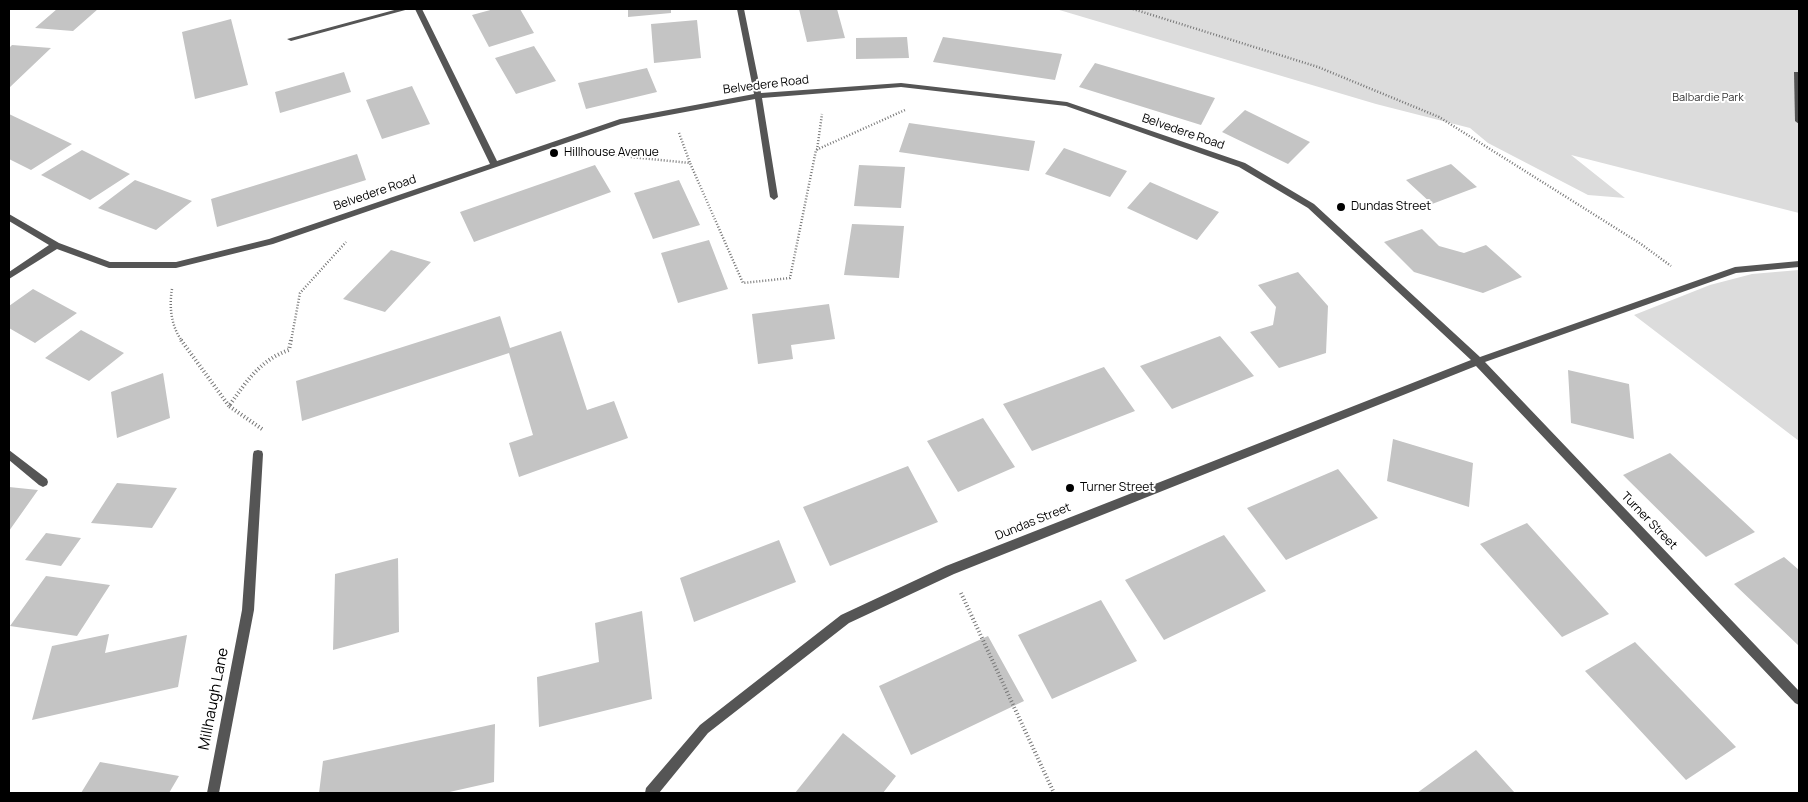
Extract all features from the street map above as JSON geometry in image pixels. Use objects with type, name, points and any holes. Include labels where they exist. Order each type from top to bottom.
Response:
[{"type":"street","points":[[291,38],[405,9]]},
{"type":"street","points":[[418,9],[495,166]]},
{"type":"street","points":[[740,9],[758,96],[774,197]]},
{"type":"street","points":[[1799,74],[1797,74],[1799,121]]},
{"type":"street","name":"Belvedere Road","points":[[9,217],[56,245],[109,265],[176,265],[270,242],[620,122],[758,96],[901,85],[1067,104],[1242,166],[1311,206],[1478,362]]},
{"type":"street","points":[[9,276],[56,245]]},
{"type":"street","name":"Dundas Street","points":[[651,793],[704,728],[845,618],[950,570],[1478,362],[1735,270],[1799,264]]},
{"type":"street","name":"Turner Street","points":[[1478,362],[1799,700]]},
{"type":"street","points":[[9,454],[43,482]]},
{"type":"street","name":"Millhaugh Lane","points":[[213,793],[248,610],[258,454]]},
{"type":"path","points":[[1133,9],[1318,67],[1439,117],[1641,244],[1696,284]]},
{"type":"path","points":[[816,150],[826,91]]},
{"type":"path","points":[[672,112],[690,163]]},
{"type":"path","points":[[229,406],[255,369],[275,353],[289,350],[300,293],[346,242],[354,214]]},
{"type":"path","points":[[170,304],[175,332],[229,406],[268,433],[258,454]]},
{"type":"path","points":[[950,570],[1054,793]]},
{"type":"green space","name":"Balbardie Park","points":[[1056,9],[1799,9],[1799,213],[1571,155],[1625,198],[1588,195],[1488,143],[1470,128],[1376,104]]},
{"type":"green space","points":[[1799,270],[1799,441],[1634,315],[1710,285],[1752,274]]},
{"type":"building","points":[[57,9],[98,9],[73,31],[35,28]]},
{"type":"building","points":[[494,9],[520,9],[534,33],[489,47],[472,15]]},
{"type":"building","points":[[628,9],[671,9],[671,13],[628,17]]},
{"type":"building","points":[[799,9],[837,9],[845,38],[807,42]]},
{"type":"building","points":[[231,19],[248,85],[195,99],[182,32]]},
{"type":"building","points":[[697,20],[701,58],[654,63],[651,24]]},
{"type":"building","points":[[907,37],[909,58],[856,59],[856,38]]},
{"type":"building","points":[[943,37],[1062,54],[1055,80],[933,62]]},
{"type":"building","points":[[12,45],[51,48],[9,88],[9,48]]},
{"type":"building","points":[[534,46],[556,81],[516,94],[495,58]]},
{"type":"building","points":[[1095,63],[1215,98],[1201,125],[1079,87]]},
{"type":"building","points":[[647,68],[657,92],[586,109],[578,83]]},
{"type":"building","points":[[344,72],[351,92],[280,113],[275,92]]},
{"type":"building","points":[[412,86],[430,124],[382,139],[366,100]]},
{"type":"building","points":[[1245,110],[1310,142],[1288,164],[1222,132]]},
{"type":"building","points":[[9,114],[72,144],[31,170],[9,159]]},
{"type":"building","points":[[909,123],[1035,141],[1029,171],[899,152]]},
{"type":"building","points":[[1064,148],[1127,171],[1110,197],[1045,174]]},
{"type":"building","points":[[82,150],[130,174],[90,200],[41,175]]},
{"type":"building","points":[[357,154],[366,180],[217,227],[211,199]]},
{"type":"building","points":[[1451,164],[1477,187],[1432,204],[1406,180]]},
{"type":"building","points":[[595,165],[611,192],[474,242],[460,212]]},
{"type":"building","points":[[859,165],[905,167],[901,208],[854,206]]},
{"type":"building","points":[[135,180],[192,201],[156,230],[98,208]]},
{"type":"building","points":[[679,180],[700,225],[653,239],[634,193]]},
{"type":"building","points":[[1150,182],[1219,212],[1197,240],[1127,208]]},
{"type":"building","points":[[852,224],[904,226],[899,278],[844,275]]},
{"type":"building","points":[[1422,229],[1439,246],[1464,253],[1486,245],[1522,277],[1483,293],[1414,272],[1384,242]]},
{"type":"building","points":[[709,240],[728,289],[678,303],[661,253]]},
{"type":"building","points":[[391,250],[431,262],[385,312],[343,299]]},
{"type":"building","points":[[1298,272],[1328,306],[1326,353],[1279,368],[1250,332],[1273,325],[1276,307],[1258,285]]},
{"type":"building","points":[[33,289],[77,313],[35,343],[9,328],[9,306]]},
{"type":"building","points":[[829,304],[835,339],[791,345],[793,359],[758,364],[752,314]]},
{"type":"building","points":[[500,316],[510,348],[561,331],[587,410],[614,401],[628,438],[519,477],[509,443],[533,435],[509,353],[302,421],[296,381]]},
{"type":"building","points":[[81,330],[124,353],[89,381],[45,358]]},
{"type":"building","points":[[1220,336],[1254,376],[1172,409],[1140,366]]},
{"type":"building","points":[[1104,367],[1135,411],[1032,451],[1003,404]]},
{"type":"building","points":[[1568,370],[1629,384],[1634,439],[1571,423]]},
{"type":"building","points":[[163,373],[170,418],[117,438],[111,392]]},
{"type":"building","points":[[983,418],[1015,467],[958,492],[927,441]]},
{"type":"building","points":[[1393,439],[1473,463],[1469,507],[1387,481]]},
{"type":"building","points":[[1670,453],[1755,532],[1706,557],[1623,475]]},
{"type":"building","points":[[908,466],[938,522],[830,566],[803,507]]},
{"type":"building","points":[[1338,469],[1378,518],[1286,560],[1247,508]]},
{"type":"building","points":[[117,483],[177,488],[152,528],[91,523]]},
{"type":"building","points":[[9,487],[38,490],[9,531]]},
{"type":"building","points":[[1527,523],[1609,614],[1562,637],[1480,544]]},
{"type":"building","points":[[46,533],[81,538],[61,566],[25,560]]},
{"type":"building","points":[[1224,535],[1266,591],[1164,640],[1125,580]]},
{"type":"building","points":[[779,540],[796,582],[694,622],[680,578]]},
{"type":"building","points":[[1784,557],[1799,570],[1799,646],[1734,584]]},
{"type":"building","points":[[398,558],[399,632],[333,650],[335,574]]},
{"type":"building","points":[[46,576],[110,585],[77,636],[10,626]]},
{"type":"building","points":[[1101,600],[1137,661],[1052,699],[1018,635]]},
{"type":"building","points":[[642,611],[652,699],[539,727],[537,677],[599,662],[595,623]]},
{"type":"building","points":[[109,634],[105,653],[187,635],[178,687],[32,720],[52,646]]},
{"type":"building","points":[[988,636],[1024,701],[911,755],[879,686]]},
{"type":"building","points":[[1635,642],[1736,747],[1686,780],[1585,671]]},
{"type":"building","points":[[495,724],[494,782],[445,793],[319,793],[323,761]]},
{"type":"building","points":[[843,733],[896,776],[883,793],[795,793]]},
{"type":"building","points":[[1476,750],[1515,793],[1417,793]]},
{"type":"building","points":[[100,762],[179,776],[169,793],[81,793]]},
{"type":"place","name":"Hillhouse Avenue","points":[[554,153]]},
{"type":"place","name":"Dundas Street","points":[[1341,207]]},
{"type":"place","name":"Turner Street","points":[[1070,488]]}]
